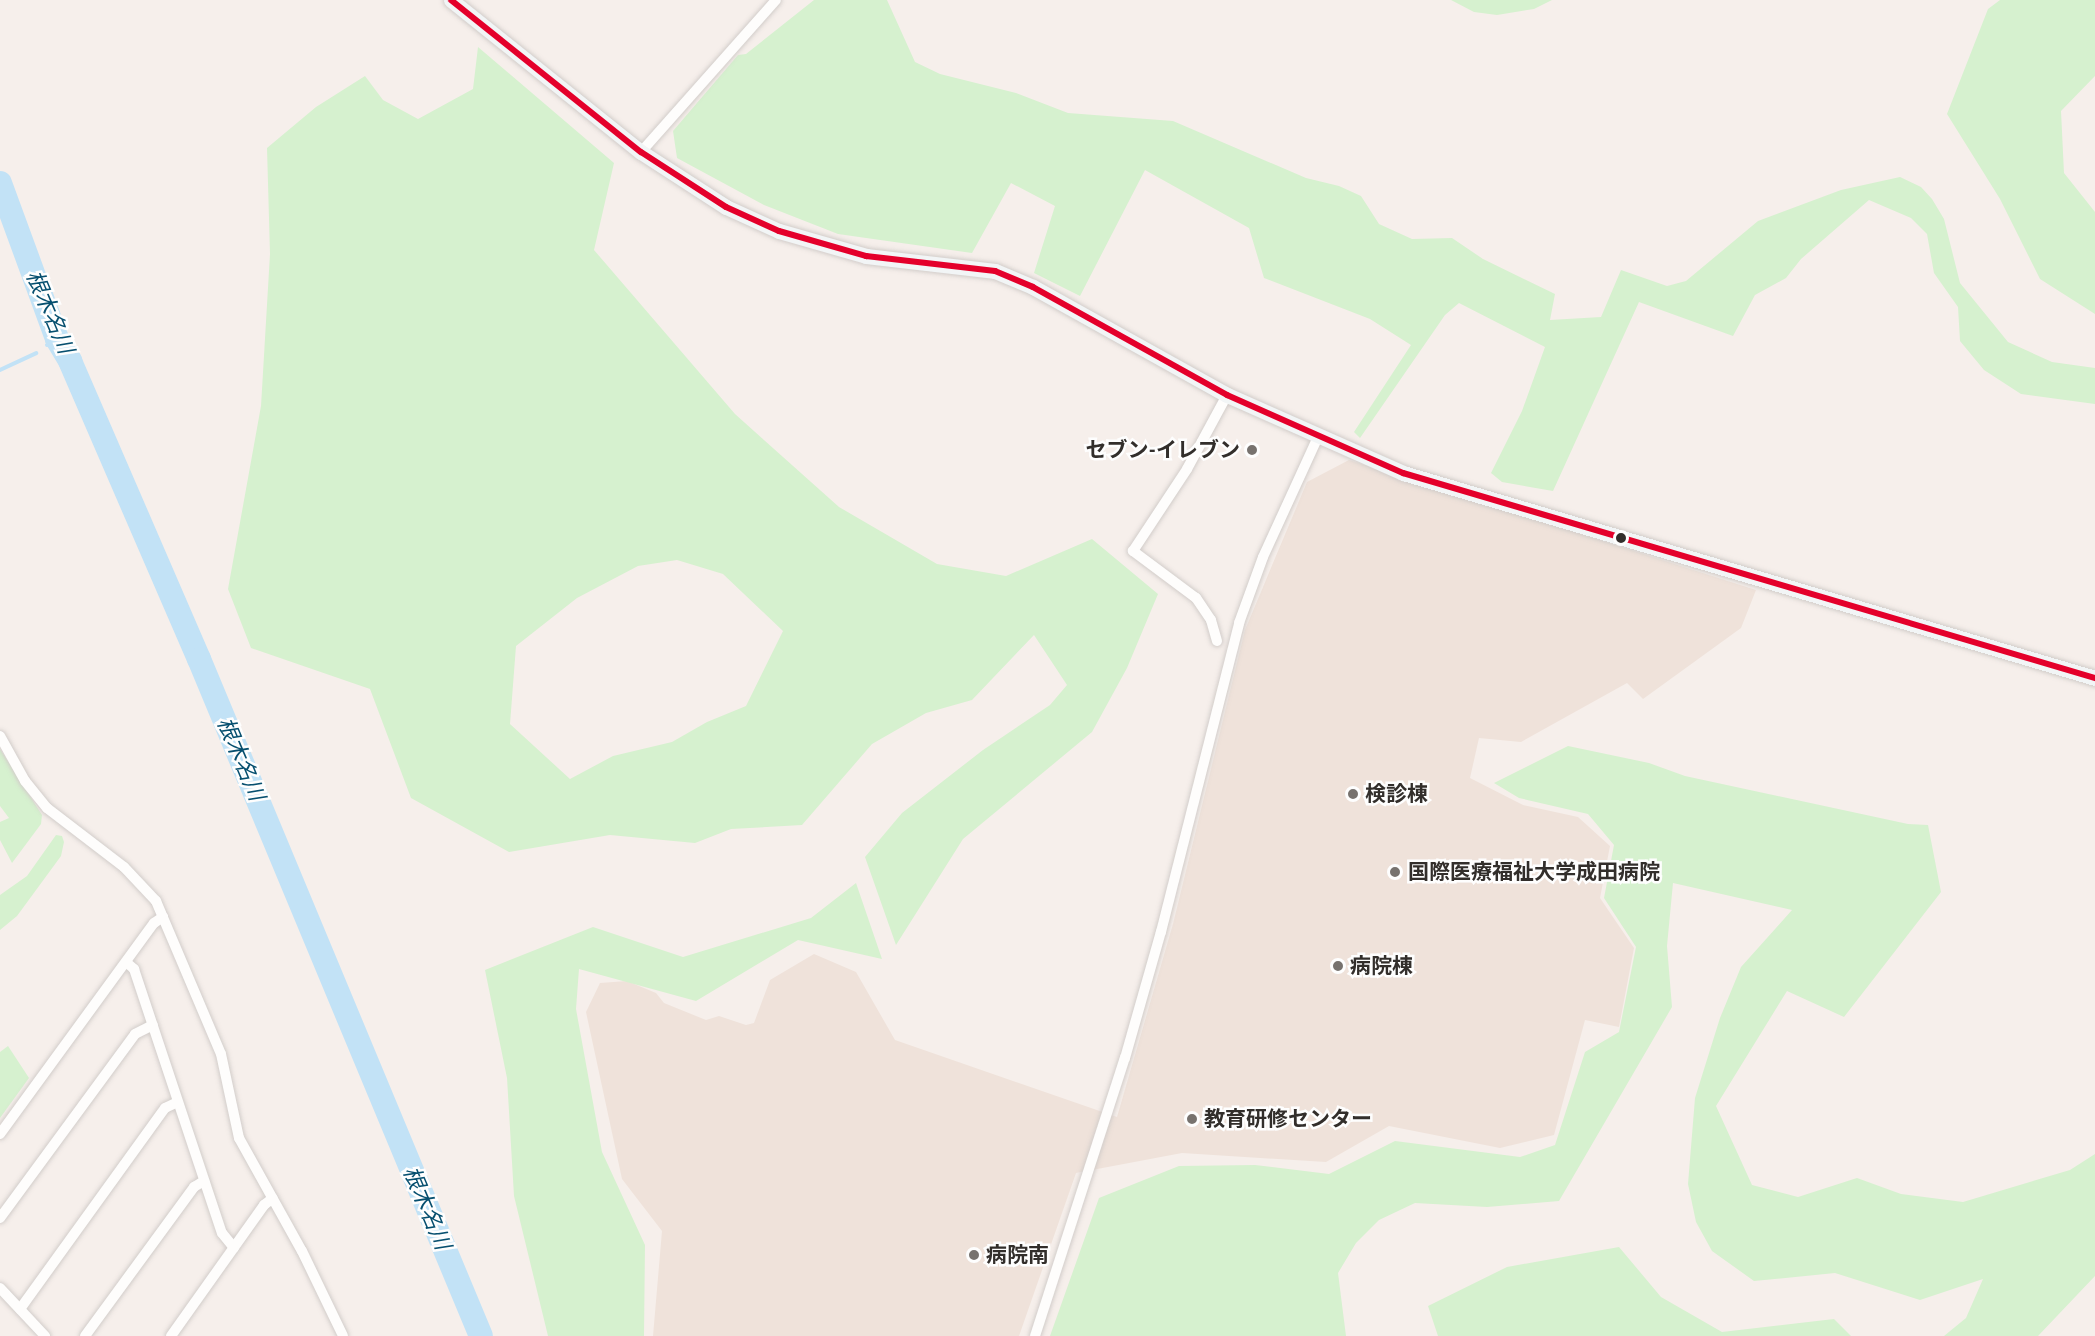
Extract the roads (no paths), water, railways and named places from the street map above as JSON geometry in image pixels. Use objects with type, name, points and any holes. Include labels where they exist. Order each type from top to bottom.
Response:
[{"type":"street","points":[[451,0],[641,152],[726,207],[807,242],[866,256],[975,267],[1013,278],[1227,395],[1318,437],[1459,492],[1646,543],[2095,678]]},
{"type":"street","points":[[641,152],[776,0]]},
{"type":"street","points":[[1217,641],[1211,620],[1196,598],[1133,551],[1187,469],[1227,395]]},
{"type":"street","points":[[1035,1336],[1132,1035],[1239,623],[1263,557],[1318,437]]},
{"type":"street","points":[[0,736],[37,797],[124,867],[156,901],[221,1054],[239,1138],[273,1198],[343,1336]]},
{"type":"street","points":[[0,1134],[154,923],[163,917]]},
{"type":"street","points":[[126,962],[134,969],[222,1233],[234,1248]]},
{"type":"street","points":[[0,1218],[135,1034],[153,1025]]},
{"type":"street","points":[[20,1310],[165,1108],[178,1102]]},
{"type":"street","points":[[85,1336],[194,1187],[204,1181]]},
{"type":"street","points":[[171,1336],[273,1198]]},
{"type":"street","points":[[0,1288],[45,1336]]},
{"type":"waterway","name":"根木名川","points":[[0,183],[57,339],[70,361],[199,659],[481,1336]]},
{"type":"waterway","points":[[47,345],[57,339]]},
{"type":"waterway","points":[[0,370],[36,353]]},
{"type":"place","name":"セブン-イレブン","points":[[1252,450]]},
{"type":"place","name":"検診棟","points":[[1353,794]]},
{"type":"place","name":"国際医療福祉大学成田病院","points":[[1395,872]]},
{"type":"place","name":"病院棟","points":[[1338,966]]},
{"type":"place","name":"教育研修センター","points":[[1192,1119]]},
{"type":"place","name":"病院南","points":[[974,1255]]}]
